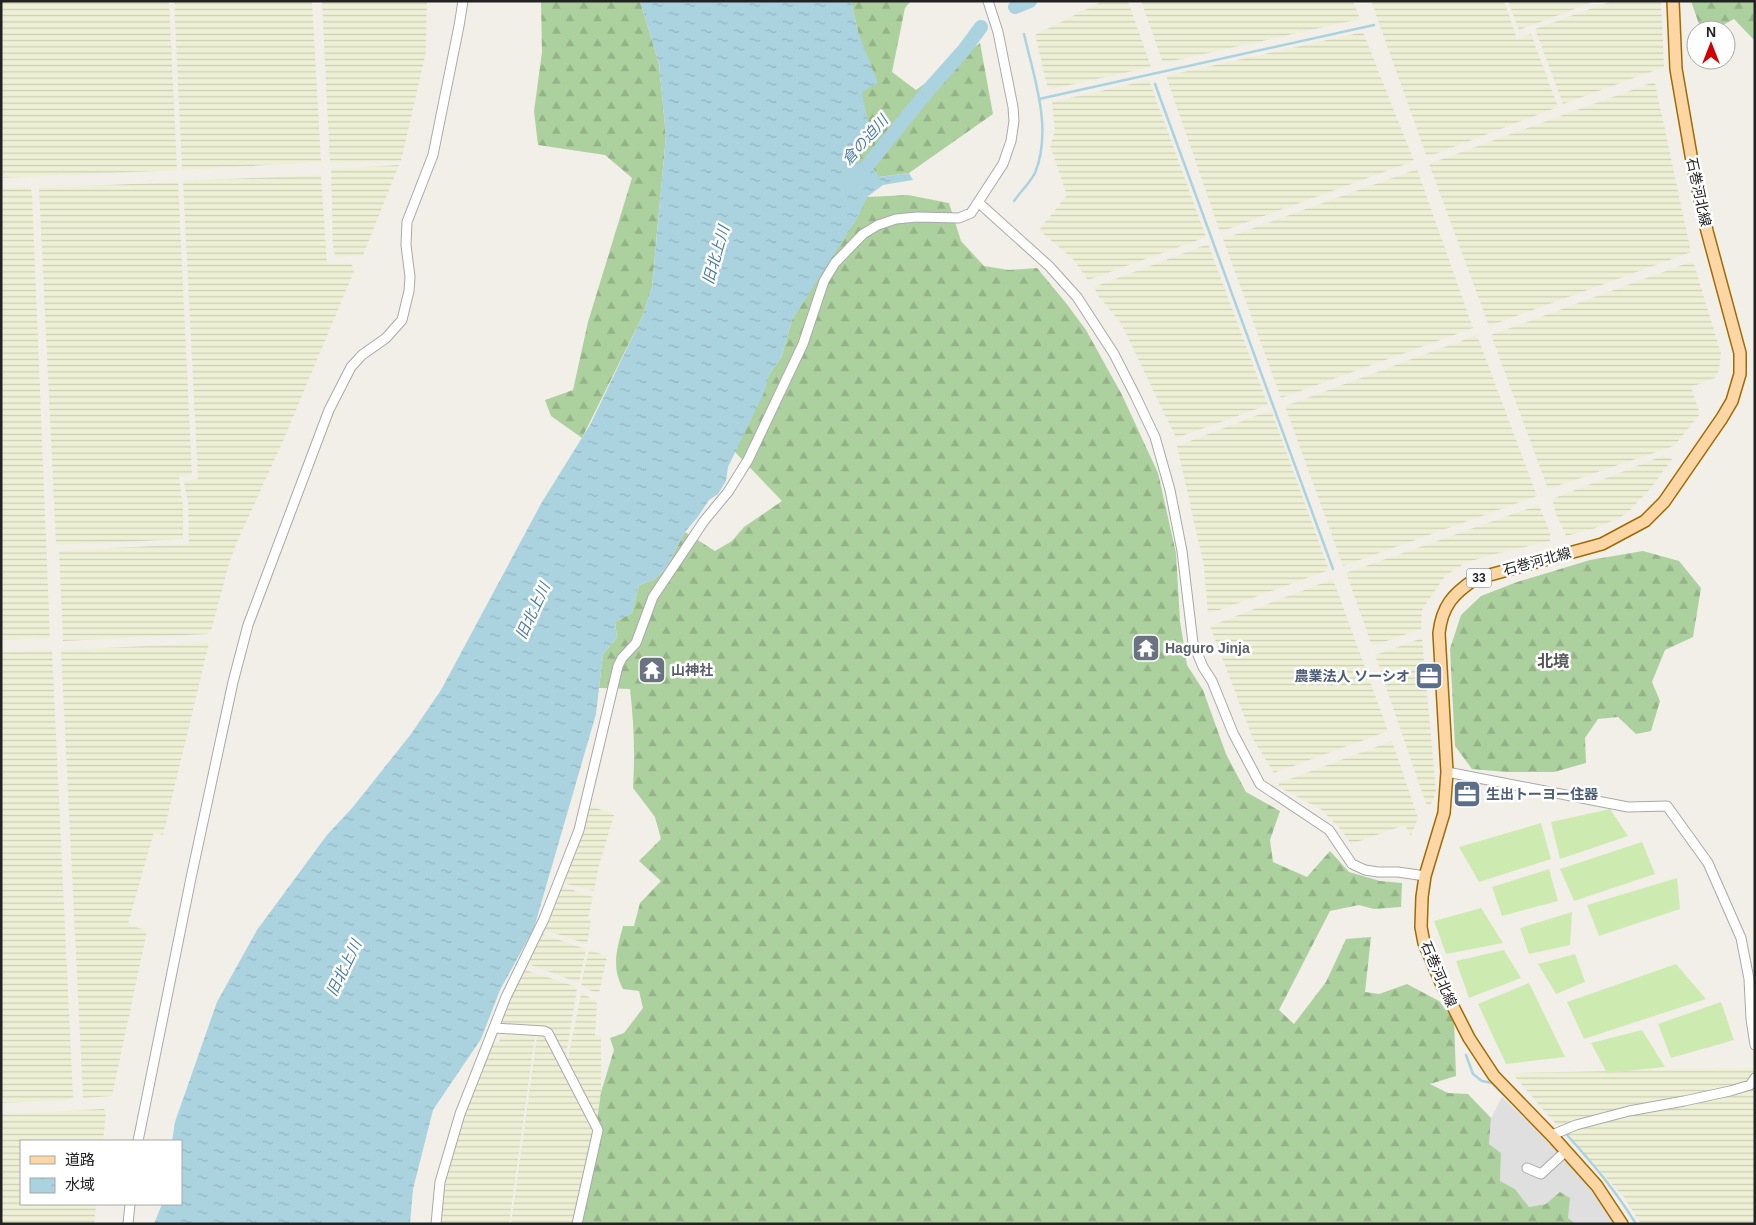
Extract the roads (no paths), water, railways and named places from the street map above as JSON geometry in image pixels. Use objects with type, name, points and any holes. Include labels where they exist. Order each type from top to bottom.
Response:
[{"type":"main road","name":"石巻河北線","points":[[1622,1224],[1597,1186],[1552,1135],[1494,1076],[1469,1038],[1442,985],[1424,943],[1421,927],[1422,897],[1444,813],[1447,772],[1439,633],[1440,622],[1446,607],[1458,591],[1475,579],[1602,544],[1645,521],[1664,502],[1722,418],[1732,401],[1740,374],[1740,353],[1692,161],[1676,69],[1673,1]]},
{"type":"street","points":[[138,1140],[194,860],[233,682],[248,625],[329,410],[351,367],[362,355],[386,338],[402,320],[409,291],[410,277],[406,245],[407,222],[433,155],[463,1]]},
{"type":"street","points":[[436,1224],[440,1182],[460,1114],[512,983],[544,919],[579,830],[618,666],[622,658],[636,643],[653,597],[704,521],[728,492],[748,460],[803,344],[824,281],[835,263],[863,234],[878,225],[896,219],[917,217],[959,218],[971,212],[1003,164],[1011,141],[1014,121],[1013,107],[1002,50],[988,1]]},
{"type":"street","points":[[979,202],[1049,266],[1076,297],[1107,341],[1135,395],[1155,437],[1170,490],[1182,551],[1193,643],[1212,681],[1233,733],[1260,784],[1329,830],[1352,864],[1365,870],[1426,876]]},
{"type":"street","points":[[1447,772],[1628,807],[1668,806],[1708,863],[1741,938],[1749,979],[1751,1019],[1755,1045]]},
{"type":"street","points":[[495,1028],[544,1031],[548,1033],[597,1127],[596,1146],[577,1224]]},
{"type":"street","points":[[1552,1135],[1576,1125],[1629,1111],[1684,1102],[1730,1091],[1750,1085],[1755,1078]]},
{"type":"street","points":[[1527,1168],[1541,1174],[1566,1151]]},
{"type":"street","points":[[128,1224],[130,1205]]},
{"type":"water","name":"旧北上川","points":[[640,1],[851,1],[858,32],[878,83],[862,92],[868,124],[859,158],[859,181],[874,169],[879,177],[909,173],[913,180],[883,185],[867,197],[858,217],[792,320],[781,358],[770,373],[764,393],[728,467],[726,481],[718,494],[709,500],[685,532],[666,568],[654,580],[639,585],[632,613],[615,622],[617,638],[603,654],[596,714],[534,928],[500,990],[481,1039],[433,1110],[413,1189],[410,1224],[154,1224],[162,1205],[182,1205],[182,1140],[172,1140],[175,1122],[217,1002],[257,930],[327,835],[353,807],[411,734],[441,690],[542,502],[590,425],[643,315],[652,287],[666,136],[659,64]]},
{"type":"waterway","name":"倉の迫川","points":[[1015,7],[1030,1]]},
{"type":"waterway","points":[[1039,99],[1374,25]]},
{"type":"waterway","name":"倉の迫川","points":[[845,185],[863,171],[981,27]]},
{"type":"waterway","points":[[1014,201],[1035,173],[1042,139],[1042,121],[1037,86],[1024,34]]},
{"type":"waterway","points":[[1155,84],[1333,569]]},
{"type":"waterway","points":[[1466,1055],[1473,1074],[1482,1081],[1492,1083],[1528,1119]]},
{"type":"waterway","points":[[1567,1135],[1604,1178],[1636,1224]]},
{"type":"place","name":"Haguro Jinja","points":[[1146,648]]},
{"type":"place","name":"山神社","points":[[652,670]]},
{"type":"place","name":"農業法人 ソーシオ","points":[[1429,676]]},
{"type":"place","name":"生出トーヨー住器","points":[[1467,794]]},
{"type":"district","name":"北境","points":[[1553,661]]}]
